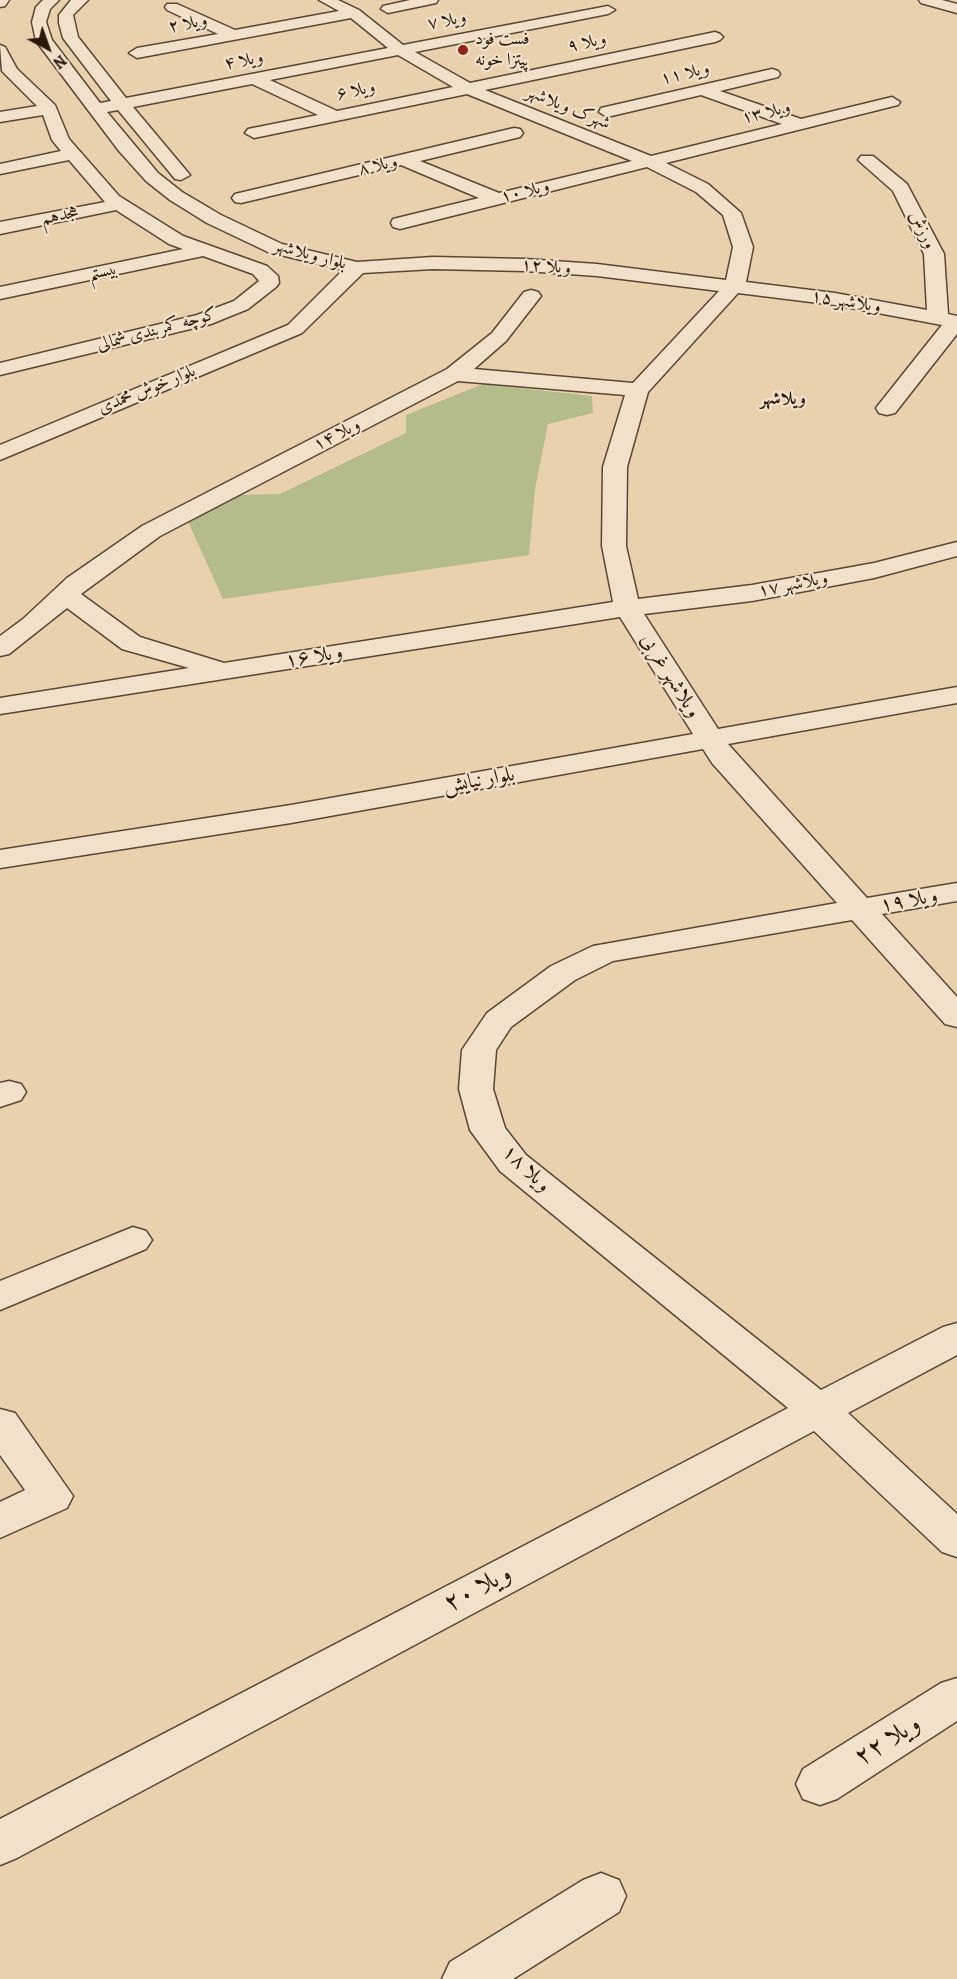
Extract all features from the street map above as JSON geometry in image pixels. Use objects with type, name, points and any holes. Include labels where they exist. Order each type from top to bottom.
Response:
[{"type":"street","name":"بلوار ویلاشهر","points":[[52,0],[43,7],[39,22],[45,41],[96,109],[152,177],[176,196],[214,219],[275,248],[357,268]]},
{"type":"street","points":[[81,0],[71,7],[66,15],[71,38],[177,172],[201,190]]},
{"type":"street","name":"شهرک ویلاشهر","points":[[326,0],[354,13],[400,50],[467,88],[650,162],[702,188],[732,213],[743,247],[735,285]]},
{"type":"street","points":[[388,9],[431,0]]},
{"type":"street","points":[[926,0],[957,9]]},
{"type":"street","points":[[172,8],[233,35]]},
{"type":"street","name":"۷ ویلا","points":[[400,50],[608,10]]},
{"type":"street","name":"۲ ویلا","points":[[137,53],[354,13]]},
{"type":"street","points":[[543,22],[575,34]]},
{"type":"street","name":"۹ ویلا","points":[[467,88],[715,37]]},
{"type":"street","points":[[597,43],[629,55]]},
{"type":"street","points":[[0,50],[5,71],[49,109],[61,140],[120,204],[176,240],[206,250]]},
{"type":"street","name":"۴ ویلا","points":[[96,109],[400,50]]},
{"type":"street","name":"۱۱ ویلا","points":[[607,112],[772,74]]},
{"type":"street","points":[[255,79],[335,116]]},
{"type":"street","name":"۶ ویلا","points":[[254,132],[467,88]]},
{"type":"street","points":[[702,90],[801,124]]},
{"type":"street","name":"۱۳ ویلا","points":[[650,162],[892,102]]},
{"type":"street","points":[[0,117],[49,109]]},
{"type":"street","name":"ویلا ۸","points":[[234,201],[514,134]]},
{"type":"street","points":[[0,169],[74,154]]},
{"type":"street","points":[[403,160],[497,199]]},
{"type":"street","name":"ورزش","points":[[867,160],[901,188],[934,254],[950,321]]},
{"type":"street","name":"۱۰ ویلا","points":[[400,223],[650,162]]},
{"type":"street","name":"بلوار ویلاشهر","points":[[234,201],[293,240],[357,268]]},
{"type":"street","name":"هجدهم","points":[[0,228],[120,204]]},
{"type":"street","name":"بیستم","points":[[0,294],[206,250]]},
{"type":"street","name":"کوچه کمربندی شمالی","points":[[0,369],[204,320],[241,305],[268,283],[268,276],[260,270],[206,250]]},
{"type":"street","name":"ویلا ۱۲","points":[[357,268],[433,263],[525,265],[735,285]]},
{"type":"street","points":[[315,308],[357,268]]},
{"type":"street","name":"ویلاشهر ۱۵","points":[[735,285],[835,299],[950,321]]},
{"type":"street","name":"ویلاشهر غربی","points":[[735,285],[638,390],[615,467],[614,546],[627,608],[716,748],[957,1017]]},
{"type":"street","name":"۱۴ ویلا","points":[[0,648],[66,595],[76,582],[151,531],[455,374],[499,337],[531,296]]},
{"type":"street","name":"بلوار خوش محمدی","points":[[182,354],[264,321],[315,308]]},
{"type":"street","name":"بلوار خوش محمدی","points":[[45,417],[64,414],[83,417],[295,329],[315,308]]},
{"type":"street","points":[[887,408],[950,321]]},
{"type":"street","points":[[455,374],[638,390]]},
{"type":"street","points":[[0,431],[45,417]]},
{"type":"street","points":[[0,453],[45,417]]},
{"type":"street","name":"ویلاشهر ۱۷","points":[[627,608],[752,593],[874,570],[957,549]]},
{"type":"street","points":[[66,595],[131,643],[172,657],[226,671]]},
{"type":"street","name":"۱۶ ویلا","points":[[0,706],[627,608]]},
{"type":"street","name":"بلوار نیایش","points":[[716,748],[957,695]]},
{"type":"street","name":"بلوار نیایش","points":[[0,879],[294,821],[716,748],[957,717]]},
{"type":"street","name":"بلوار نیایش","points":[[0,859],[294,821]]},
{"type":"street","name":"۱۹ ویلا","points":[[861,910],[957,892]]},
{"type":"street","name":"ویلا ۱۸","points":[[861,910],[604,953],[563,973],[532,993],[499,1020],[478,1050],[476,1089],[488,1130],[513,1163],[818,1410],[957,1540]]},
{"type":"street","points":[[0,1296],[133,1240]]},
{"type":"street","name":"ویلا ۲۰","points":[[0,1843],[957,1337]]},
{"type":"street","points":[[0,1424],[52,1496],[0,1521]]},
{"type":"street","name":"ویلا ۲۲","points":[[820,1785],[957,1697]]},
{"type":"street","points":[[468,1979],[601,1896]]},
{"type":"green space","points":[[483,384],[592,396],[593,413],[548,424],[535,489],[529,555],[223,599],[185,515],[238,495],[280,494],[406,433],[406,415]]},
{"type":"place","name":"فست فود پیتزا خونه","points":[[463,50]]},
{"type":"district","name":"ویلاشهر","points":[[783,400]]}]
